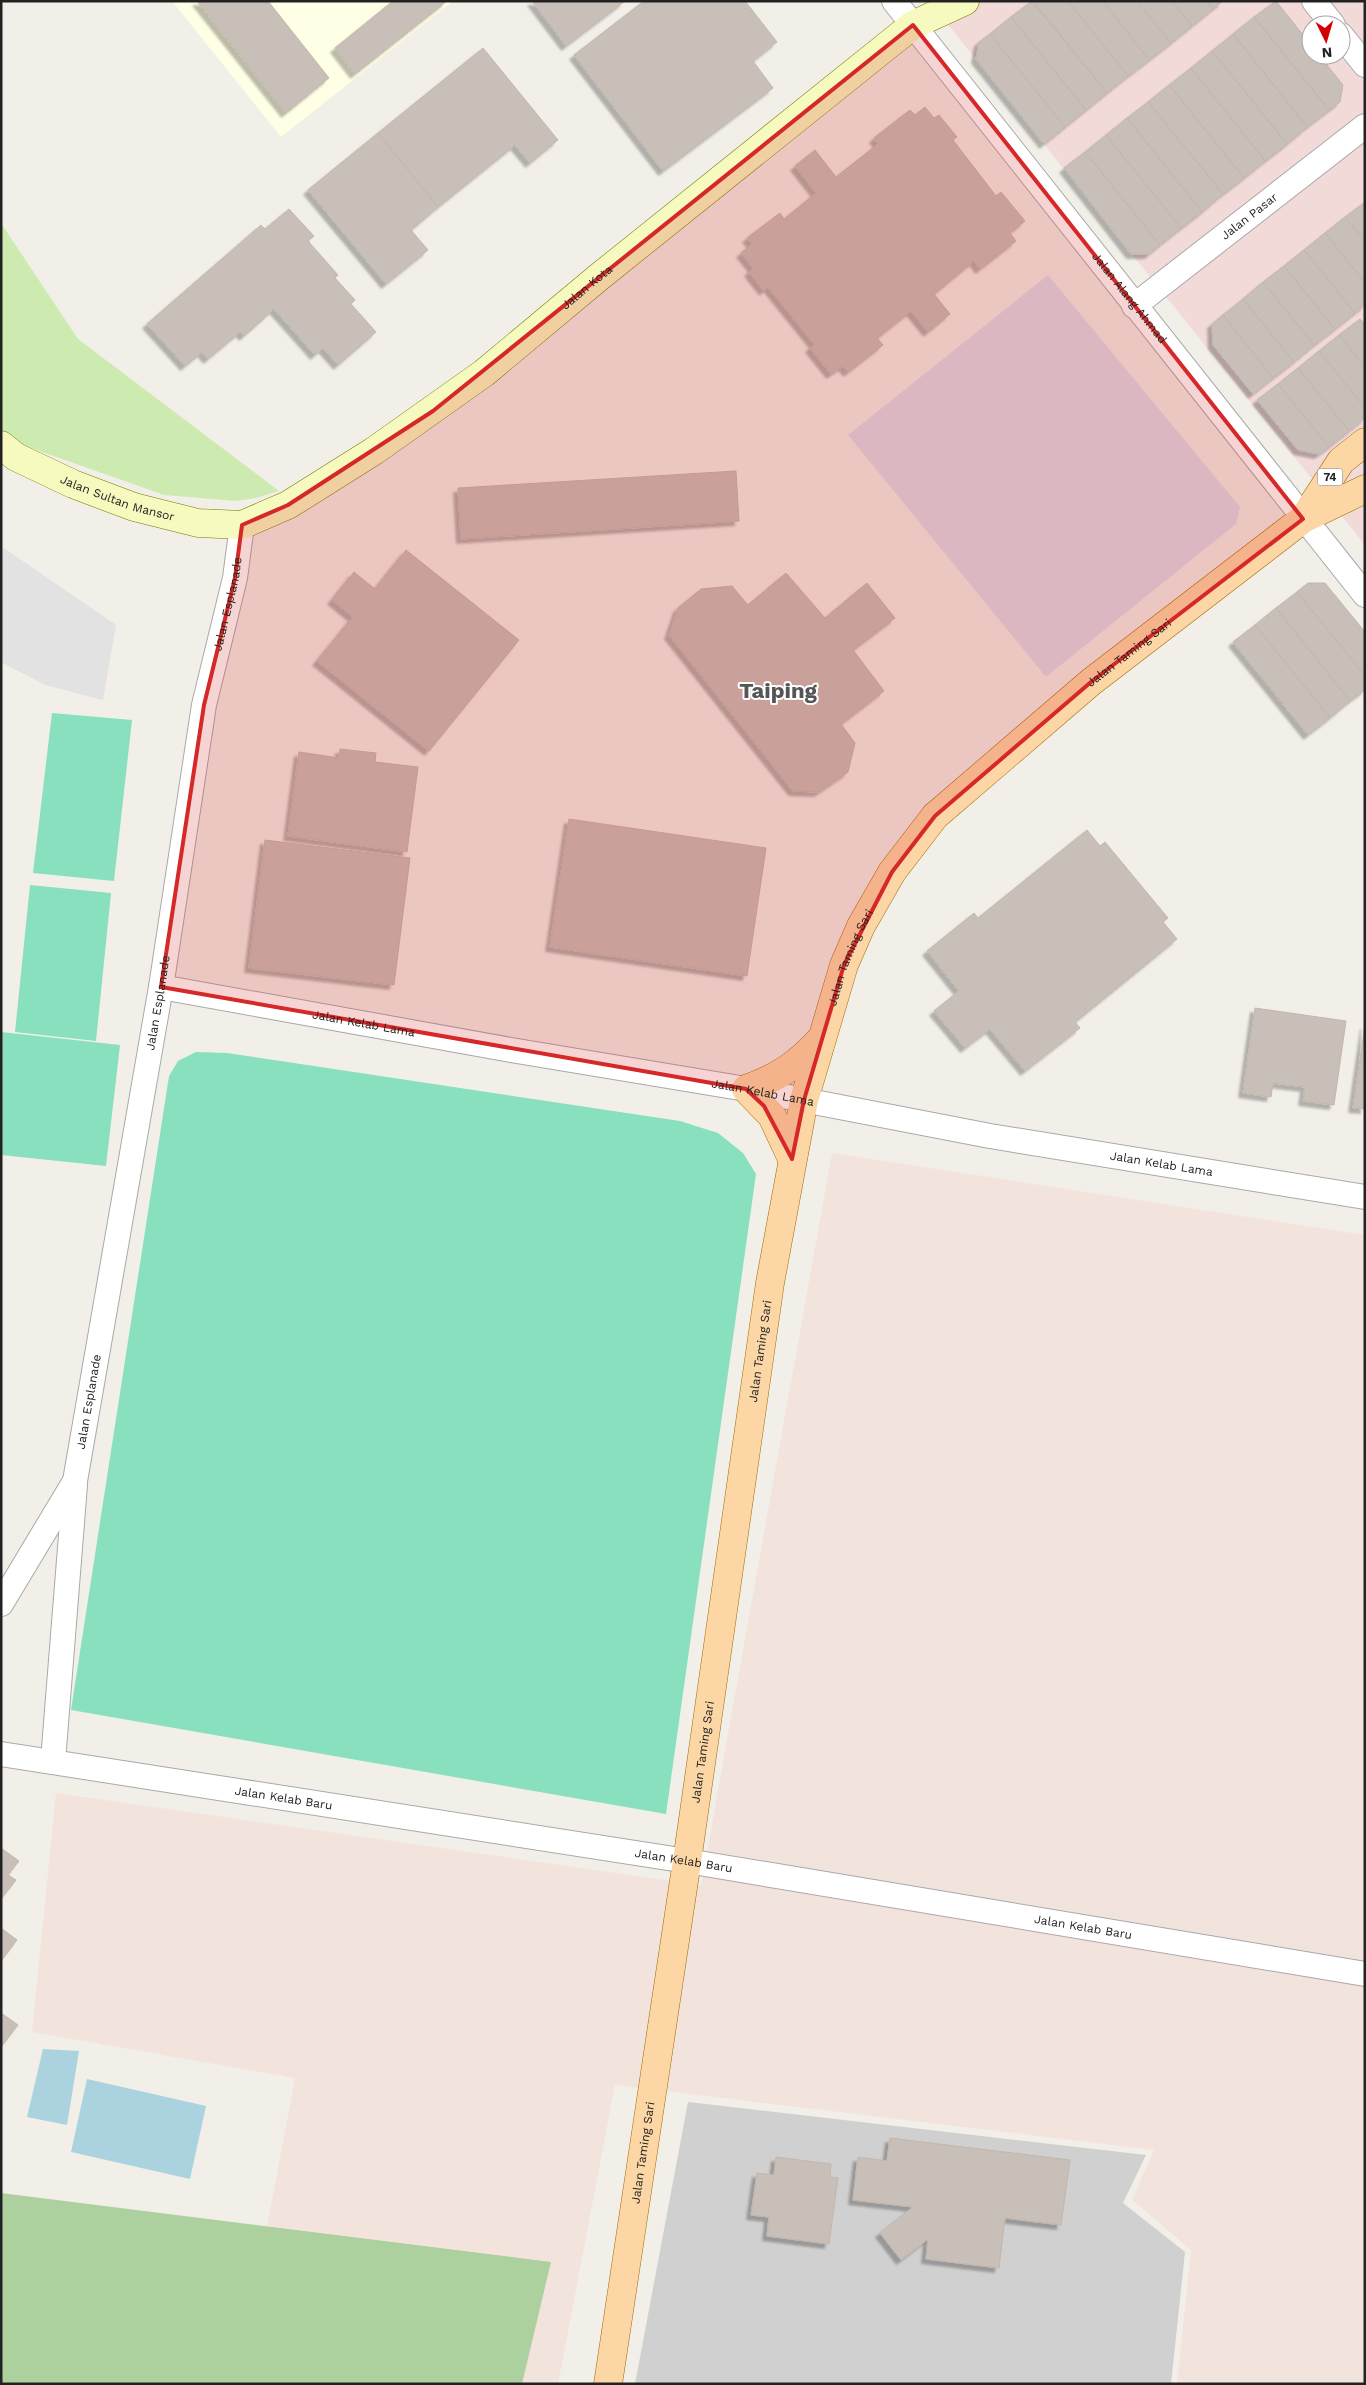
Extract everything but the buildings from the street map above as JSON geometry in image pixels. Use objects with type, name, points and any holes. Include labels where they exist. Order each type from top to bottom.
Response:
[{"type":"main road","name":"Jalan Kota","points":[[913,25],[928,1]]},
{"type":"main road","name":"Jalan Kota","points":[[242,525],[288,505],[434,411],[484,373],[599,277],[913,25],[964,1]]},
{"type":"main road","name":"Jalan Taming Sari","points":[[1303,519],[1341,461],[1365,442]]},
{"type":"main road","name":"Jalan Sultan Mansor","points":[[1,445],[16,456],[74,484],[134,507],[198,523],[242,525]]},
{"type":"main road","name":"Jalan Taming Sari","points":[[608,2384],[687,1861],[769,1293],[804,1100],[844,964],[861,926],[892,872],[935,816],[1091,682],[1303,519],[1365,489]]},
{"type":"main road","points":[[792,1159],[772,1116],[746,1089],[783,1073],[800,1061],[822,1039]]},
{"type":"street","name":"Jalan Alang Ahmad","points":[[894,1],[1365,595]]},
{"type":"street","points":[[1314,1],[1325,15]]},
{"type":"street","points":[[1351,48],[1365,65]]},
{"type":"street","name":"Jalan Pasar","points":[[1134,306],[1365,126]]},
{"type":"street","name":"Jalan Esplanade","points":[[53,1762],[75,1481],[161,987],[204,704],[235,578],[242,525]]},
{"type":"street","name":"Jalan Kelab Lama","points":[[161,987],[511,1050],[746,1089],[990,1136],[1365,1196]]},
{"type":"street","name":"Jalan Esplanade","points":[[1,1604],[75,1481]]},
{"type":"street","name":"Jalan Kelab Baru","points":[[1,1754],[687,1861],[1365,1974]]},
{"type":"highlighted area","points":[[913,25],[1303,519],[1091,682],[935,816],[892,872],[844,965],[804,1100],[792,1159],[764,1106],[746,1089],[161,987],[204,705],[235,578],[242,525],[288,505],[433,411]]},
{"type":"shaded area","points":[[172,1],[453,1],[281,137]]},
{"type":"shaded area","points":[[929,1],[1365,1],[1365,545]]},
{"type":"shaded area","points":[[1048,275],[1240,507],[1236,524],[1046,677],[848,435]]},
{"type":"shaded area","points":[[1,546],[116,625],[103,700],[45,685],[1,662]]},
{"type":"shaded area","points":[[832,1153],[1365,1235],[1365,2384],[1177,2384],[1191,2250],[1132,2200],[1154,2150],[615,2085],[558,2384],[1,2384],[264,2242],[295,2078],[32,2032],[56,1793],[701,1885]]},
{"type":"shaded area","points":[[688,2102],[1146,2155],[1123,2203],[1185,2252],[1171,2384],[635,2384]]},
{"type":"green space","points":[[1,223],[78,339],[279,491],[256,498],[236,501],[164,495],[14,442],[1,433]]},
{"type":"green space","points":[[52,713],[132,720],[114,881],[33,873]]},
{"type":"green space","points":[[30,885],[111,893],[96,1041],[15,1032]]},
{"type":"green space","points":[[1,1032],[120,1045],[106,1166],[1,1155]]},
{"type":"green space","points":[[196,1052],[227,1053],[680,1121],[718,1133],[743,1153],[756,1174],[666,1814],[71,1710],[169,1076],[178,1061]]},
{"type":"green space","points":[[1,2193],[551,2262],[522,2384],[1,2384]]},
{"type":"water","points":[[43,2049],[79,2051],[67,2125],[27,2117]]},
{"type":"water","points":[[87,2079],[206,2106],[190,2179],[71,2152]]},
{"type":"district","name":"Taiping","points":[[778,690]]}]
